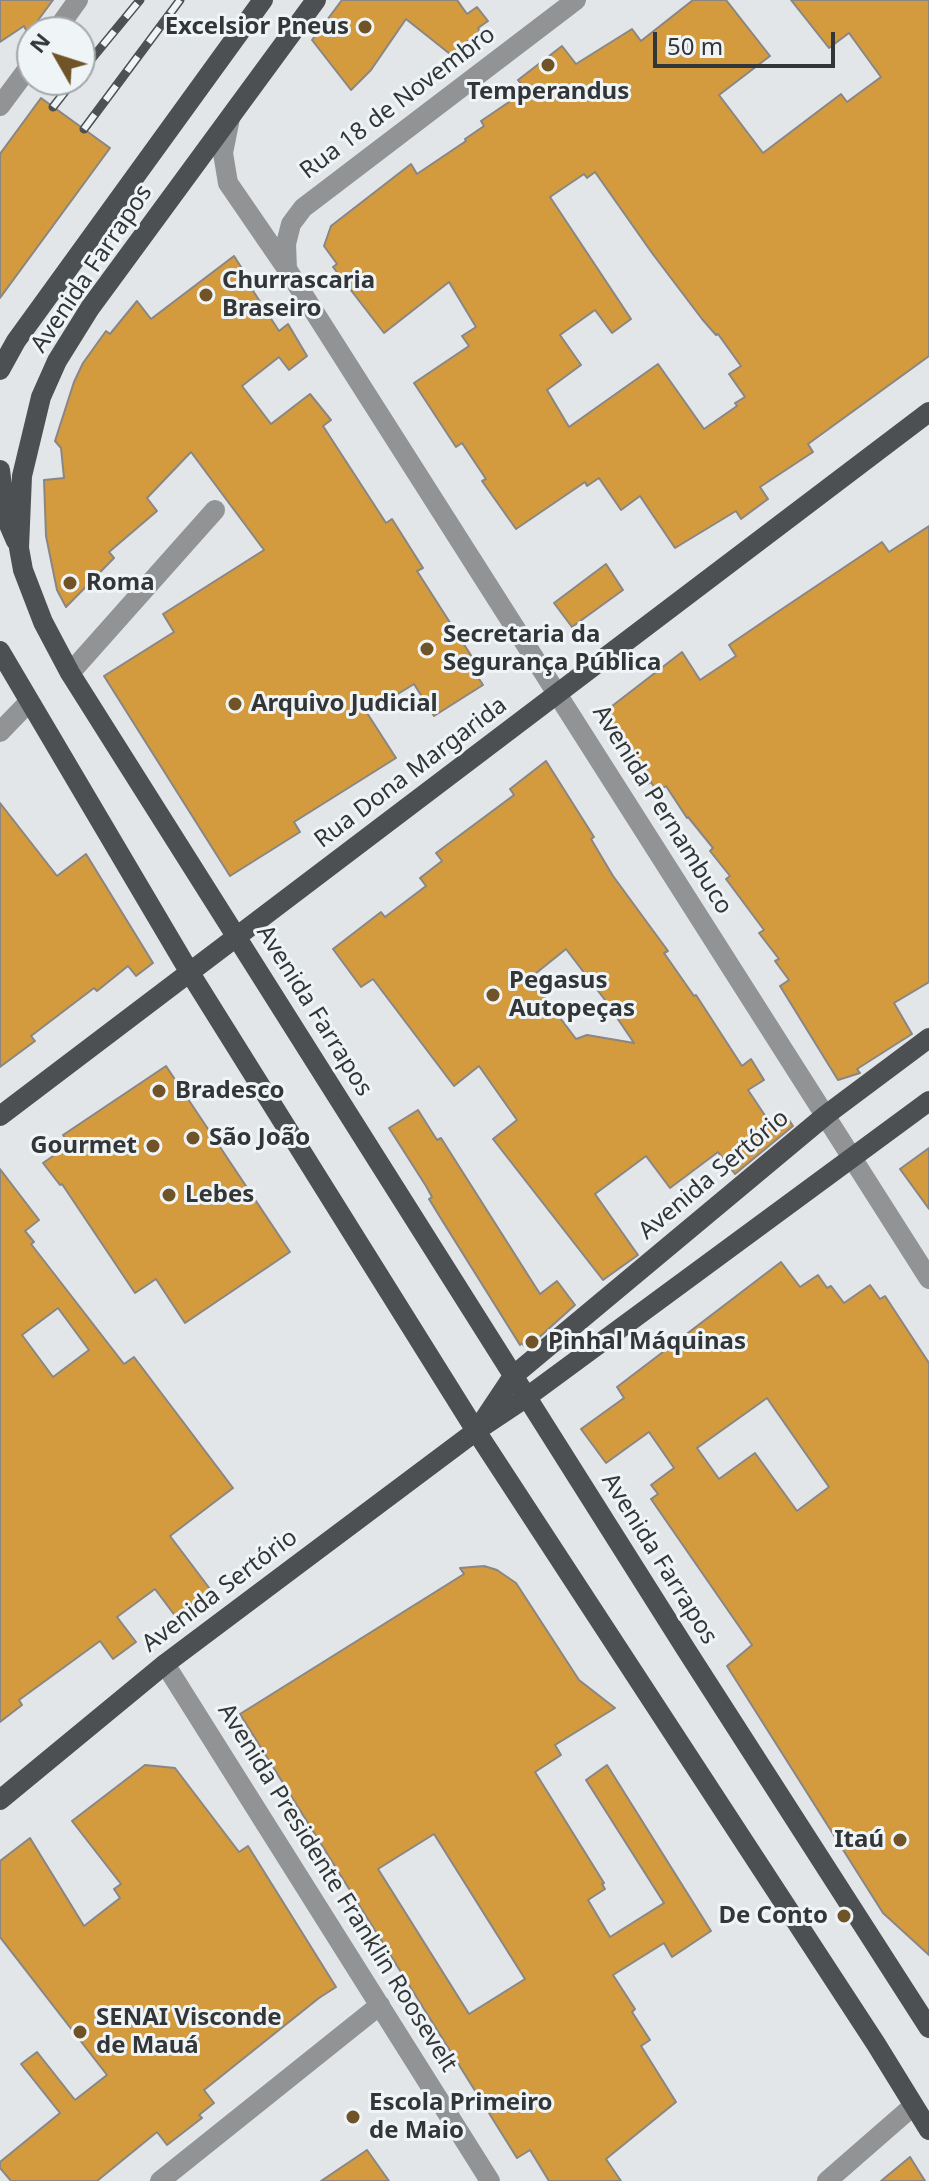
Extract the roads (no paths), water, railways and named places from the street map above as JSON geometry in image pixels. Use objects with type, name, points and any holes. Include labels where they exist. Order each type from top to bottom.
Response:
[{"type":"main road","name":"Avenida Farrapos","points":[[0,370],[16,341],[263,0]]},
{"type":"main road","name":"Avenida Farrapos","points":[[316,0],[90,308],[57,361],[41,397],[22,476],[19,548],[23,570],[43,622],[70,673],[929,2028]]},
{"type":"main road","points":[[0,356],[16,341]]},
{"type":"main road","name":"Rua Dona Margarida","points":[[0,1116],[929,412]]},
{"type":"main road","points":[[0,470],[6,518],[19,548]]},
{"type":"main road","points":[[0,651],[190,973],[476,1431],[929,2130]]},
{"type":"main road","name":"Avenida Sertório","points":[[476,1431],[513,1376],[826,1115],[929,1038]]},
{"type":"main road","name":"Avenida Sertório","points":[[0,1800],[165,1664],[476,1431],[854,1159],[929,1101]]},
{"type":"street","name":"Rua 18 de Novembro","points":[[287,269],[288,234],[303,208],[576,0]]},
{"type":"street","points":[[0,106],[16,84]]},
{"type":"street","name":"Avenida Pernambuco","points":[[230,118],[223,153],[228,183],[287,269],[929,1279]]},
{"type":"street","points":[[70,673],[215,510]]},
{"type":"street","points":[[0,732],[29,702]]},
{"type":"street","name":"Avenida Presidente Franklin Roosevelt","points":[[165,1664],[490,2181]]},
{"type":"street","points":[[160,2181],[380,2005]]},
{"type":"street","points":[[827,2181],[913,2106]]},
{"type":"railway","points":[[96,54],[140,0]]},
{"type":"railway","points":[[84,129],[180,0]]},
{"type":"railway","points":[[53,107],[62,96]]},
{"type":"place","name":"Excelsior Pneus","points":[[365,27]]},
{"type":"place","name":"Temperandus","points":[[548,65]]},
{"type":"place","name":"Churrascaria Braseiro","points":[[206,295]]},
{"type":"place","name":"Roma","points":[[70,583]]},
{"type":"place","name":"Secretaria da Segurança Pública","points":[[427,649]]},
{"type":"place","name":"Arquivo Judicial","points":[[235,704]]},
{"type":"place","name":"Pegasus Autopeças","points":[[493,995]]},
{"type":"place","name":"Bradesco","points":[[159,1091]]},
{"type":"place","name":"São João","points":[[193,1138]]},
{"type":"place","name":"Gourmet","points":[[153,1146]]},
{"type":"place","name":"Lebes","points":[[169,1195]]},
{"type":"place","name":"Pinhal Máquinas","points":[[532,1342]]},
{"type":"place","name":"Itaú","points":[[900,1840]]},
{"type":"place","name":"De Conto","points":[[844,1916]]},
{"type":"place","name":"SENAI Visconde de Mauá","points":[[80,2032]]},
{"type":"place","name":"Escola Primeiro de Maio","points":[[353,2117]]}]
